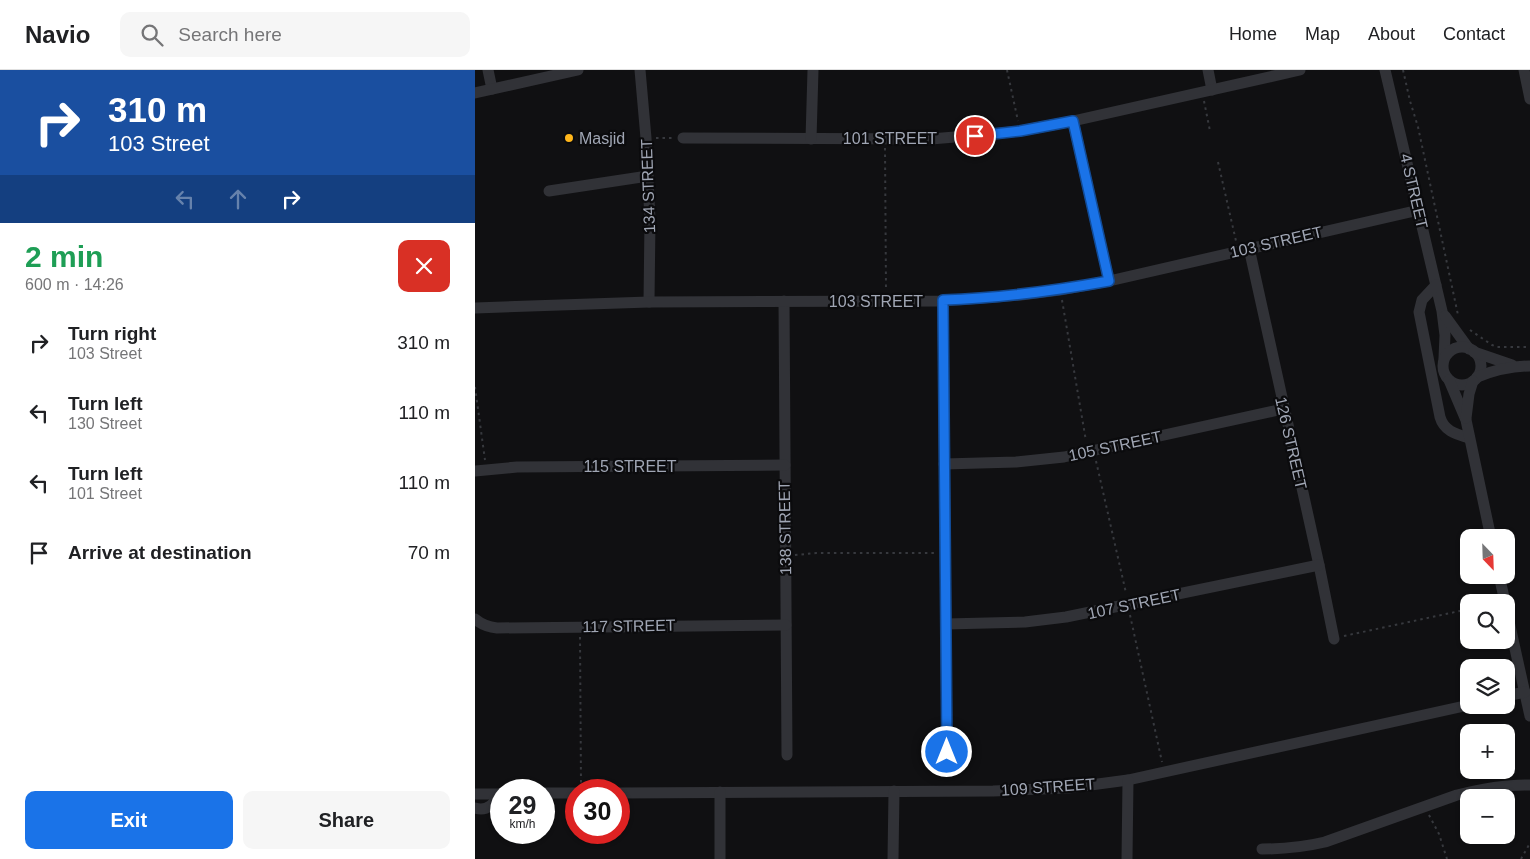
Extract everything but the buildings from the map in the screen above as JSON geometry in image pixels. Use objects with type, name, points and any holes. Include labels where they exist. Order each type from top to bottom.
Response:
[{"type":"street","points":[[488,70],[492,89]]},
{"type":"street","points":[[475,93],[578,70]]},
{"type":"street","name":"134 STREET","points":[[640,70],[650,220],[649,302]]},
{"type":"street","points":[[811,139],[813,70]]},
{"type":"street","points":[[1207,91],[1208,70]]},
{"type":"street","name":"101 STREET","points":[[683,138],[931,139],[1020,131],[1073,121],[1300,70]]},
{"type":"street","name":"4 STREET","points":[[1385,70],[1442,311],[1445,358]]},
{"type":"street","points":[[1524,70],[1530,99]]},
{"type":"street","points":[[1073,121],[1109,281]]},
{"type":"street","points":[[549,191],[648,176]]},
{"type":"street","name":"103 STREET","points":[[475,308],[649,302],[982,299],[1060,290],[1109,281],[1419,210]]},
{"type":"street","name":"126 STREET","points":[[1243,250],[1283,409],[1333,634]]},
{"type":"street","points":[[1436,285],[1422,300],[1419,312],[1442,422],[1449,431],[1469,438]]},
{"type":"street","points":[[943,300],[947,752]]},
{"type":"street","name":"138 STREET","points":[[784,301],[787,755]]},
{"type":"street","name":"4 STREET","points":[[1442,311],[1455,331],[1472,350]]},
{"type":"street","points":[[1489,529],[1465,420],[1443,370],[1445,358],[1452,350],[1458,348],[1472,350],[1517,366]]},
{"type":"street","points":[[1465,420],[1468,400],[1481,367],[1478,356],[1472,350]]},
{"type":"street","points":[[1449,380],[1463,385],[1503,368],[1530,366]]},
{"type":"street","name":"105 STREET","points":[[944,464],[1040,460],[1087,452],[1283,409]]},
{"type":"street","name":"115 STREET","points":[[480,470],[526,467],[785,465]]},
{"type":"street","name":"107 STREET","points":[[946,624],[1018,622],[1066,617],[1319,565]]},
{"type":"street","name":"117 STREET","points":[[475,620],[489,627],[786,624]]},
{"type":"street","points":[[1515,648],[1530,716]]},
{"type":"street","points":[[1515,694],[1525,692]]},
{"type":"street","name":"109 STREET","points":[[630,793],[1030,790],[1068,788],[1128,780],[1460,707]]},
{"type":"street","points":[[1127,859],[1128,780]]},
{"type":"street","points":[[1262,849],[1304,847],[1325,842],[1423,806],[1478,789],[1530,785]]},
{"type":"street","points":[[893,859],[894,791]]},
{"type":"street","points":[[720,792],[720,859]]},
{"type":"street","points":[[475,794],[490,794]]},
{"type":"street","points":[[475,808],[485,809],[490,807]]},
{"type":"path","points":[[1007,70],[1020,131]]},
{"type":"path","points":[[1403,70],[1418,127],[1460,320]]},
{"type":"path","points":[[1207,91],[1210,131]]},
{"type":"path","points":[[646,138],[683,138]]},
{"type":"path","points":[[885,139],[886,301]]},
{"type":"path","points":[[1217,162],[1243,250]]},
{"type":"path","points":[[1060,290],[1087,452]]},
{"type":"path","points":[[1465,327],[1486,343],[1492,345],[1530,347]]},
{"type":"path","points":[[475,387],[480,470]]},
{"type":"path","points":[[785,555],[816,553],[945,553]]},
{"type":"path","points":[[1333,634],[1348,635],[1460,611]]},
{"type":"path","points":[[580,627],[581,779]]},
{"type":"path","points":[[1423,806],[1439,834],[1447,859]]},
{"type":"path","points":[[1521,859],[1530,843]]},
{"type":"place","name":"Masjid","points":[[569,138]]},
{"type":"route","points":[[947,752],[943,300],[1021,295],[1109,281],[1073,121],[1020,131],[975,136]]}]
